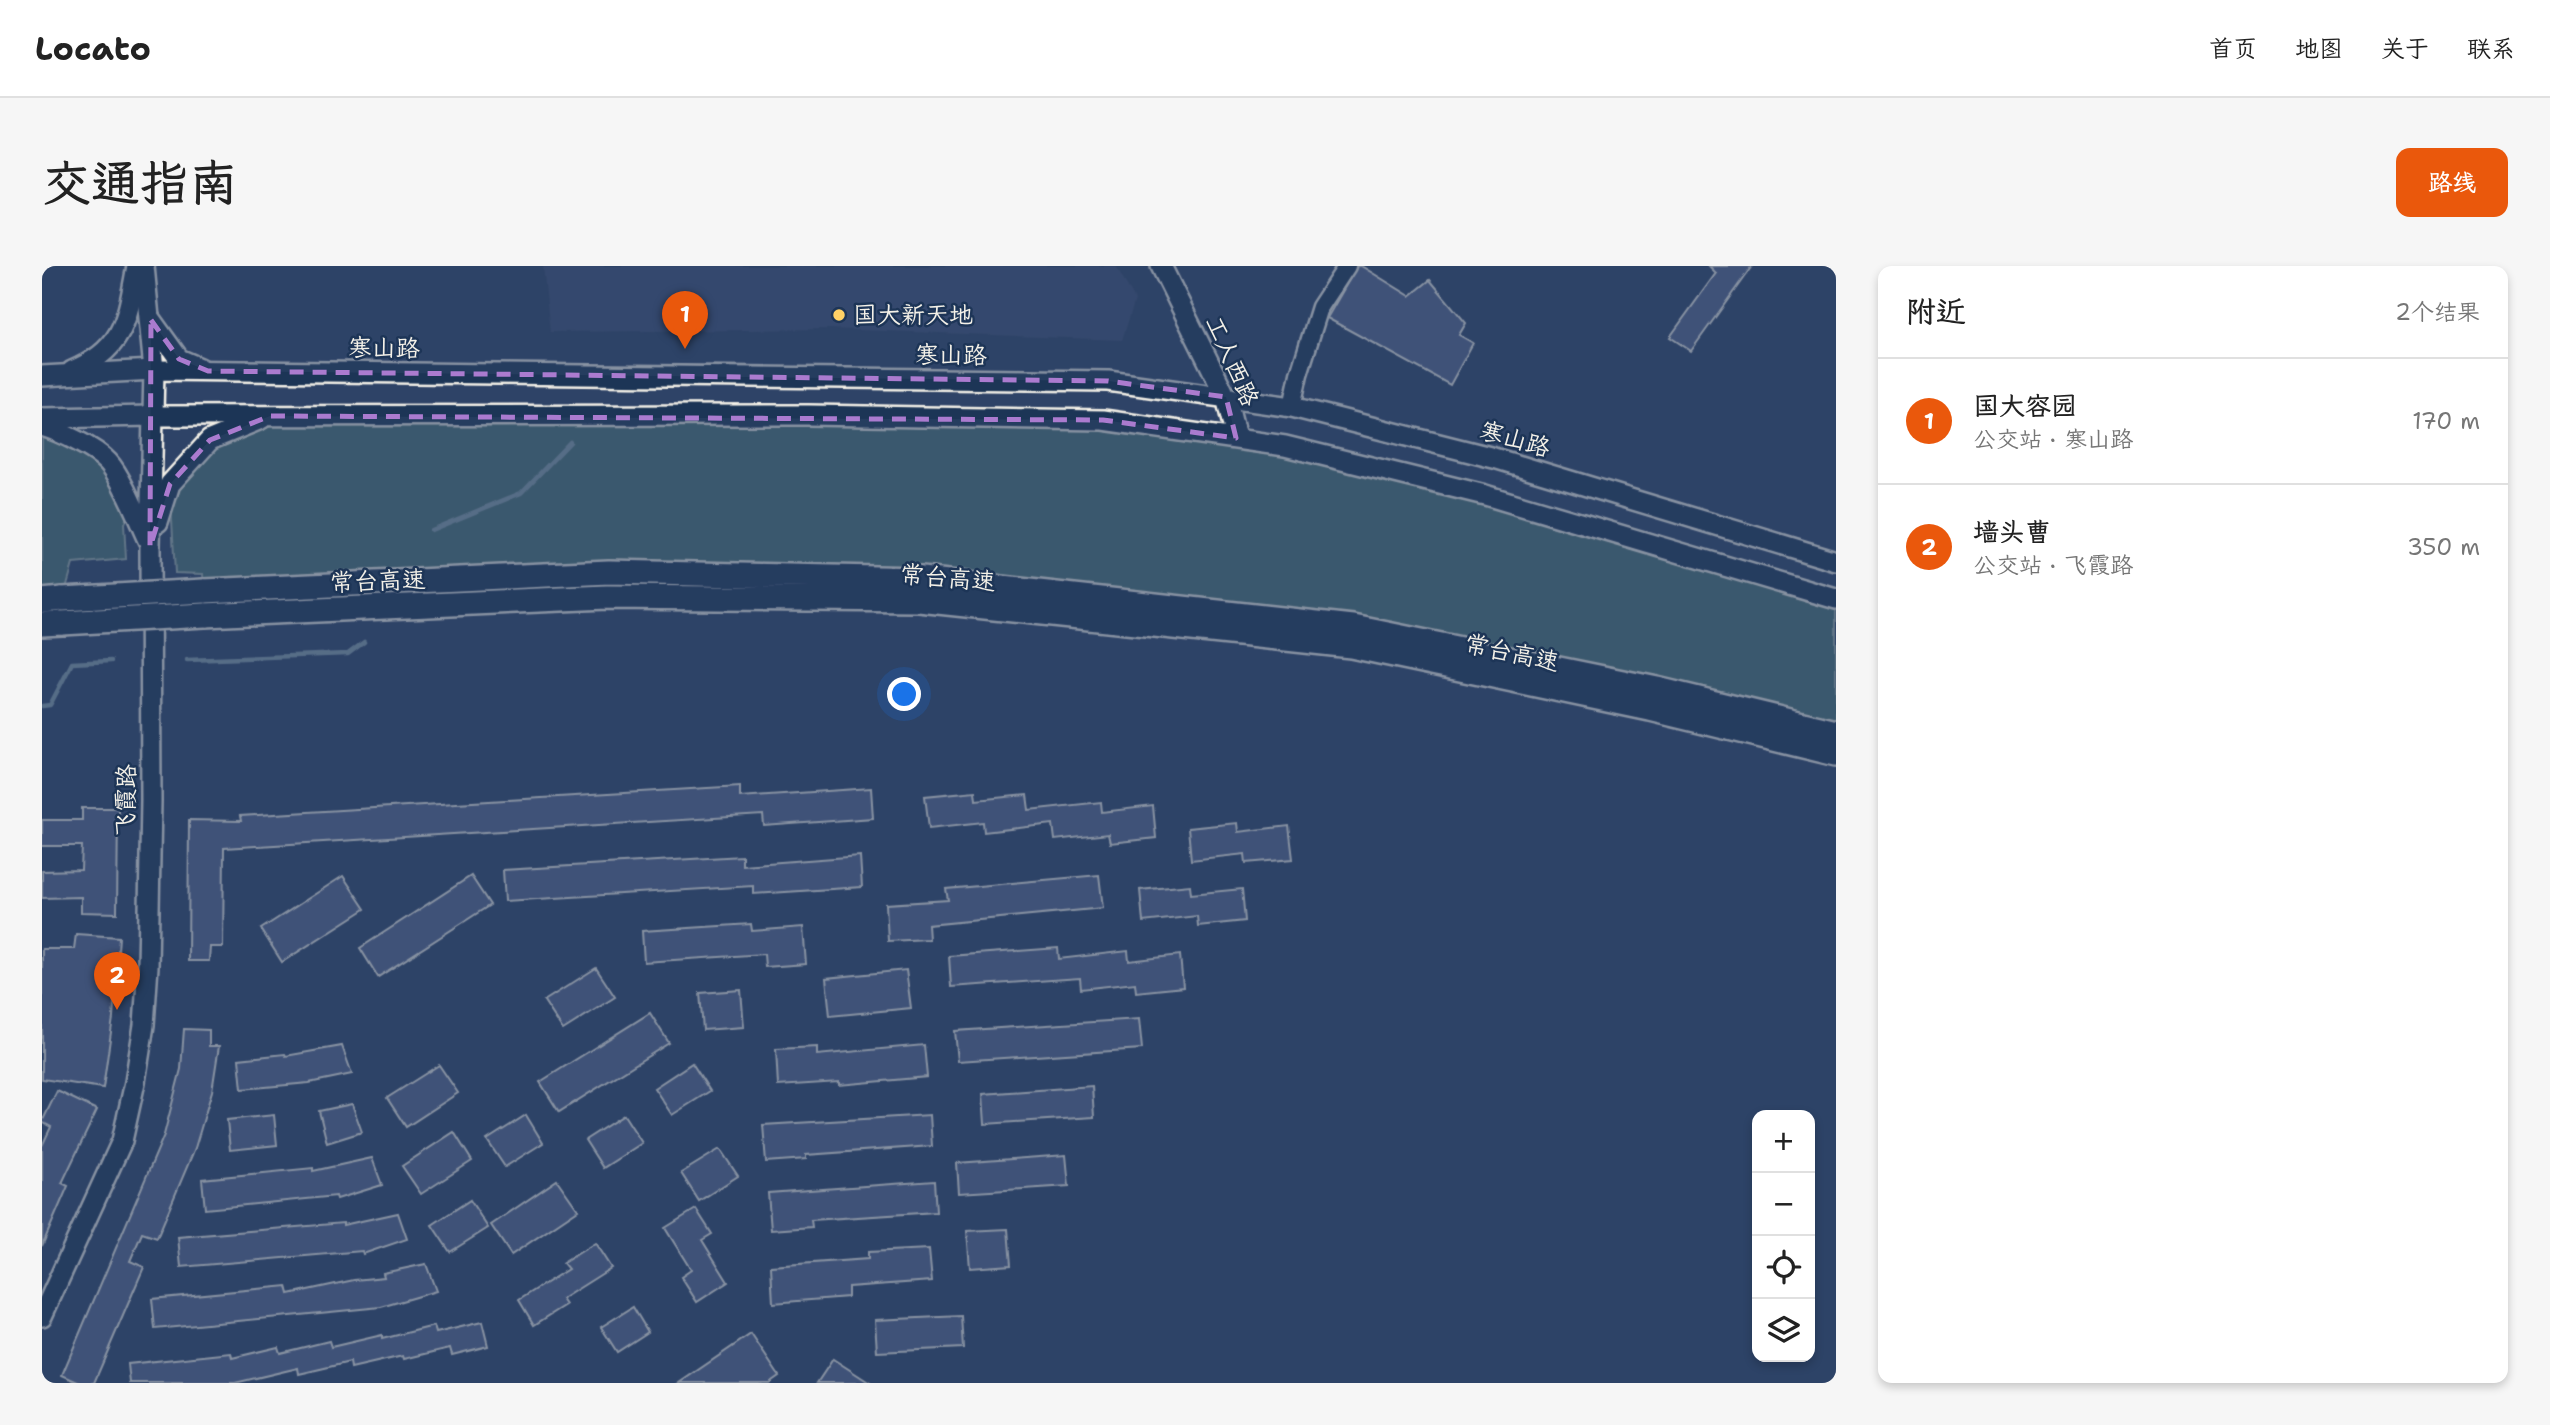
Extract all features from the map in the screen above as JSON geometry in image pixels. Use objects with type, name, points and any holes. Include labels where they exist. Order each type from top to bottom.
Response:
[{"type":"highway","name":"常台高速","points":[[53,600],[609,572],[921,579],[1353,627],[1657,688],[1836,732]]},
{"type":"highway","name":"常台高速","points":[[52,624],[607,597],[919,600],[1351,646],[1650,709],[1836,754]]},
{"type":"main road","points":[[63,375],[89,364],[114,345],[129,306],[137,266]]},
{"type":"main road","name":"飞霞路","points":[[42,1316],[122,1141],[144,1026],[148,966],[151,801],[150,547],[154,370],[144,266]]},
{"type":"main road","name":"工人西路","points":[[1161,266],[1226,397],[1236,438]]},
{"type":"main road","points":[[151,320],[179,359],[208,371]]},
{"type":"main road","name":"寒山路","points":[[42,376],[154,370],[1108,381],[1292,407],[1494,458],[1836,561]]},
{"type":"main road","points":[[42,418],[809,415],[1103,420],[1285,446],[1485,495],[1836,599]]},
{"type":"main road","points":[[150,547],[170,484],[210,440],[270,416]]},
{"type":"main road","points":[[42,426],[65,434],[108,462],[132,505],[150,547]]},
{"type":"street","points":[[1292,407],[1298,374],[1320,307],[1347,266]]},
{"type":"highlighted area","points":[[151,320],[179,359],[208,371],[1108,381],[1226,397],[1236,438],[1103,420],[270,416],[210,440],[170,484],[150,547]]},
{"type":"shaded area","name":"国大新天地","points":[[543,266],[1116,266],[1135,300],[1122,340],[831,329],[550,332]]},
{"type":"green space","points":[[270,416],[1103,420],[1236,438],[1836,599],[1836,732],[1353,627],[609,572],[204,591],[203,574],[175,573],[170,484],[210,440]]},
{"type":"green space","points":[[42,426],[108,462],[132,505],[124,524],[126,559],[73,564],[63,599],[42,601]]},
{"type":"building","points":[[1357,266],[1410,296],[1430,280],[1466,323],[1459,335],[1473,343],[1450,385],[1327,318]]},
{"type":"building","points":[[1709,266],[1752,266],[1691,351],[1670,337],[1716,273]]},
{"type":"building","points":[[740,786],[740,797],[871,788],[873,818],[764,826],[763,815],[224,848],[223,947],[210,947],[209,961],[188,961],[189,820],[241,821],[240,816]]},
{"type":"building","points":[[975,791],[976,800],[1027,795],[1029,810],[1101,802],[1102,812],[1153,806],[1156,838],[1110,843],[1108,834],[1055,840],[1053,824],[984,832],[983,822],[929,828],[925,796]]},
{"type":"building","points":[[82,808],[118,808],[117,913],[81,912],[81,897],[42,898],[42,871],[81,870],[82,846],[42,846],[42,820],[82,820]]},
{"type":"building","points":[[1237,823],[1238,832],[1289,826],[1293,859],[1246,863],[1245,854],[1191,860],[1188,828]]},
{"type":"building","points":[[742,856],[742,865],[860,856],[862,887],[753,894],[753,886],[505,901],[503,870]]},
{"type":"building","points":[[1099,875],[1103,908],[928,925],[929,939],[888,941],[886,904],[948,900],[946,889]]},
{"type":"building","points":[[343,876],[365,909],[282,962],[261,929]]},
{"type":"building","points":[[471,876],[490,905],[378,977],[360,948]]},
{"type":"building","points":[[1190,885],[1191,894],[1242,889],[1245,921],[1198,926],[1197,916],[1143,922],[1140,890]]},
{"type":"building","points":[[751,924],[752,931],[803,927],[806,964],[765,967],[764,954],[644,962],[642,931]]},
{"type":"building","points":[[76,934],[119,937],[113,1018],[103,1088],[42,1079],[42,949],[74,949]]},
{"type":"building","points":[[1058,948],[1059,959],[1128,951],[1129,961],[1180,955],[1183,987],[1136,992],[1135,983],[1081,989],[1080,978],[951,987],[949,956]]},
{"type":"building","points":[[596,968],[615,997],[563,1030],[544,1001]]},
{"type":"building","points":[[906,970],[911,1008],[830,1016],[826,978]]},
{"type":"building","points":[[741,990],[744,1027],[703,1030],[700,993]]},
{"type":"building","points":[[650,1013],[669,1043],[559,1112],[540,1082]]},
{"type":"building","points":[[1139,1019],[1142,1049],[958,1061],[955,1031]]},
{"type":"building","points":[[184,1029],[209,1030],[209,1046],[219,1046],[212,1091],[195,1148],[157,1238],[142,1233],[130,1261],[144,1267],[94,1383],[80,1383],[62,1375],[164,1135],[181,1069]]},
{"type":"building","points":[[924,1045],[927,1077],[839,1085],[839,1082],[778,1086],[776,1049],[817,1047],[817,1055]]},
{"type":"building","points":[[342,1046],[352,1074],[309,1083],[242,1089],[239,1059],[286,1056]]},
{"type":"building","points":[[692,1063],[710,1091],[672,1115],[654,1088]]},
{"type":"building","points":[[439,1065],[458,1093],[406,1127],[387,1098]]},
{"type":"building","points":[[1092,1086],[1094,1117],[985,1124],[983,1094]]},
{"type":"building","points":[[57,1091],[97,1110],[62,1183],[68,1186],[42,1246],[42,1146],[51,1127],[42,1122]]},
{"type":"building","points":[[352,1104],[362,1132],[327,1143],[319,1111]]},
{"type":"building","points":[[274,1115],[277,1145],[230,1150],[227,1120]]},
{"type":"building","points":[[526,1115],[543,1143],[505,1167],[487,1140]]},
{"type":"building","points":[[624,1115],[642,1143],[603,1168],[585,1140]]},
{"type":"building","points":[[930,1115],[932,1146],[806,1155],[806,1159],[766,1162],[763,1125]]},
{"type":"building","points":[[454,1132],[472,1161],[421,1194],[402,1166]]},
{"type":"building","points":[[720,1149],[738,1176],[699,1201],[681,1173]]},
{"type":"building","points":[[1066,1155],[1069,1186],[959,1193],[957,1163]]},
{"type":"building","points":[[372,1158],[382,1185],[337,1199],[336,1196],[205,1209],[202,1179],[313,1168],[313,1171]]},
{"type":"building","points":[[557,1180],[578,1210],[511,1255],[491,1225]]},
{"type":"building","points":[[934,1181],[936,1212],[811,1220],[812,1227],[771,1230],[768,1193]]},
{"type":"building","points":[[470,1200],[488,1228],[450,1252],[432,1225]]},
{"type":"building","points":[[696,1209],[712,1234],[702,1240],[728,1282],[697,1302],[681,1277],[691,1270],[665,1228]]},
{"type":"building","points":[[398,1213],[407,1239],[363,1254],[362,1251],[181,1267],[178,1237],[343,1225]]},
{"type":"building","points":[[1008,1229],[1011,1265],[970,1268],[967,1231]]},
{"type":"building","points":[[595,1243],[611,1268],[562,1299],[566,1305],[534,1325],[519,1300],[568,1269],[563,1263]]},
{"type":"building","points":[[929,1249],[932,1281],[848,1287],[848,1297],[773,1303],[771,1266],[868,1259],[868,1252]]},
{"type":"building","points":[[426,1264],[436,1291],[381,1307],[155,1329],[152,1299],[287,1286],[289,1294],[354,1280],[384,1277],[383,1273]]},
{"type":"building","points":[[633,1307],[648,1332],[617,1352],[601,1327]]},
{"type":"building","points":[[961,1316],[963,1348],[877,1352],[875,1320]]},
{"type":"building","points":[[482,1322],[488,1346],[452,1355],[450,1348],[351,1368],[350,1362],[299,1374],[298,1368],[235,1383],[130,1383],[128,1364],[231,1353],[232,1358],[278,1347],[280,1353],[329,1341],[331,1347],[382,1335],[382,1339],[434,1326],[436,1333]]},
{"type":"building","points":[[751,1334],[779,1376],[769,1383],[679,1383]]},
{"type":"building","points":[[833,1359],[870,1383],[817,1383]]},
{"type":"waterway","points":[[431,530],[521,493],[570,442]]},
{"type":"waterway","points":[[187,660],[348,654],[364,642]]},
{"type":"waterway","points":[[42,706],[50,705],[72,663],[111,661]]},
{"type":"place","name":"国大新天地","points":[[839,315]]},
{"type":"place","name":"国大容园","points":[[685,349]]},
{"type":"place","name":"墙头曹","points":[[117,1010]]}]
